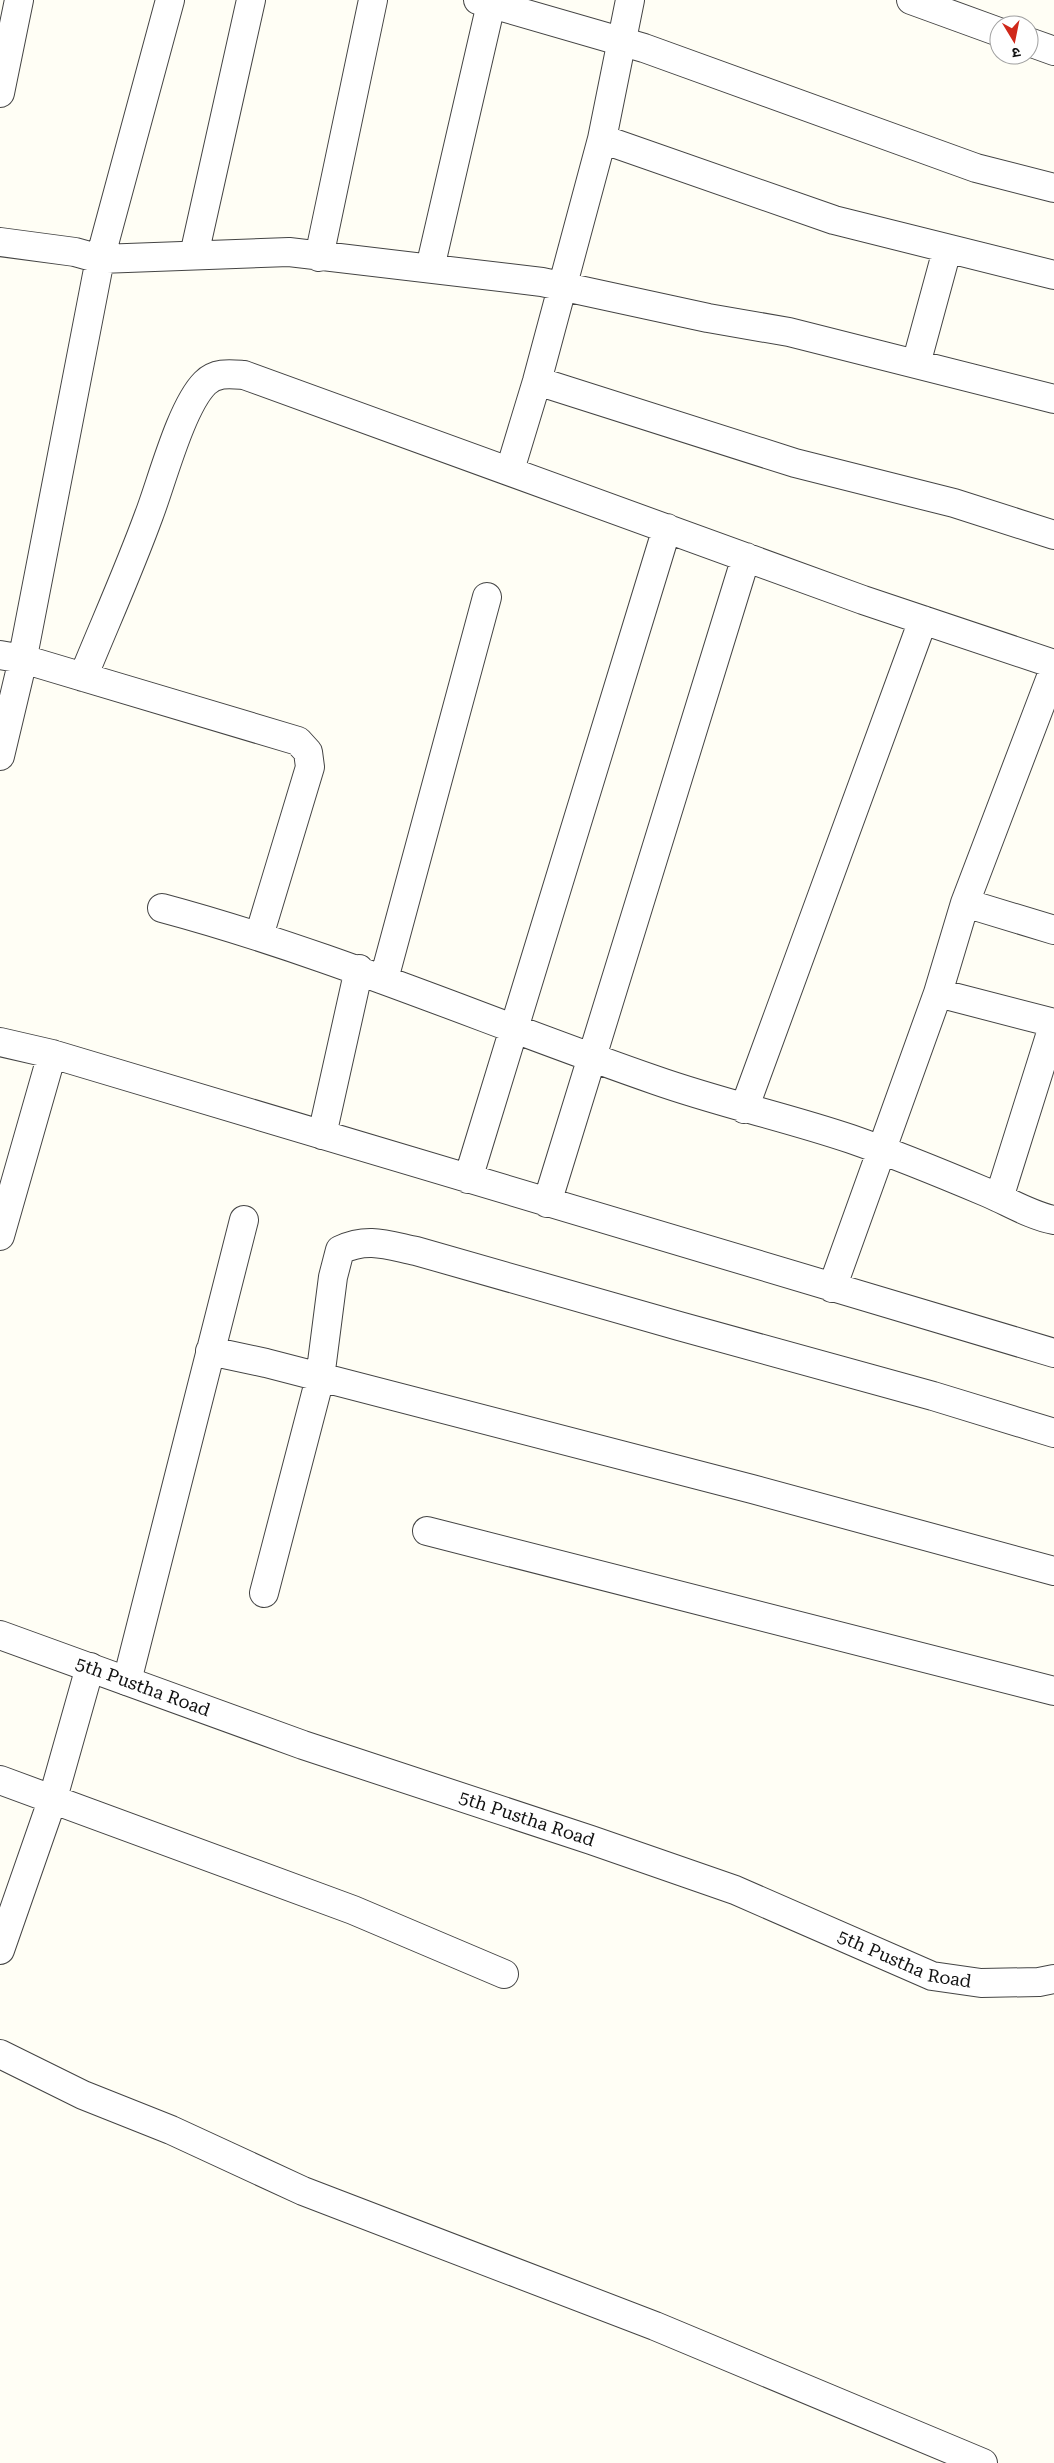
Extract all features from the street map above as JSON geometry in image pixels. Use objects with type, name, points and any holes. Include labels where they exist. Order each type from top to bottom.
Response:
[{"type":"street","points":[[0,93],[19,0]]},
{"type":"street","points":[[0,756],[11,657],[100,259],[170,0]]},
{"type":"street","points":[[194,256],[252,0]]},
{"type":"street","points":[[319,257],[373,0]]},
{"type":"street","points":[[510,470],[602,139],[630,0]]},
{"type":"street","points":[[911,0],[989,28]]},
{"type":"street","points":[[430,268],[485,2],[621,42],[976,168],[1054,188]]},
{"type":"street","points":[[1039,46],[1054,51]]},
{"type":"street","points":[[602,139],[834,220],[947,250],[1054,275]]},
{"type":"street","points":[[0,242],[75,252],[100,259],[289,252],[542,282],[708,318],[789,332],[1054,399]]},
{"type":"street","points":[[916,364],[947,250]]},
{"type":"street","points":[[83,677],[150,514],[162,476],[195,395],[207,381],[223,373],[244,375],[746,557],[1054,664]]},
{"type":"street","points":[[536,381],[795,463],[954,503],[1054,535]]},
{"type":"street","points":[[468,1179],[667,528]]},
{"type":"street","points":[[547,1203],[746,557]]},
{"type":"street","points":[[384,979],[487,597]]},
{"type":"street","points":[[744,1109],[923,620]]},
{"type":"street","points":[[11,657],[298,741],[308,752],[310,767],[260,936]]},
{"type":"street","points":[[832,1288],[938,993],[964,903],[1054,668]]},
{"type":"street","points":[[964,903],[1053,927]]},
{"type":"street","points":[[162,908],[260,936],[359,969],[515,1030],[744,1109],[850,1139],[1054,1220]]},
{"type":"street","points":[[322,1135],[359,969]]},
{"type":"street","points":[[938,993],[1054,1023],[999,1198]]},
{"type":"street","points":[[0,1042],[52,1054],[1054,1353]]},
{"type":"street","points":[[0,1236],[8,1182],[52,1054]]},
{"type":"street","points":[[127,1681],[244,1220]]},
{"type":"street","points":[[264,1593],[320,1378],[333,1277],[340,1250],[356,1243],[379,1243],[416,1250],[679,1326],[933,1396],[1054,1433]]},
{"type":"street","points":[[210,1351],[752,1489],[1054,1571]]},
{"type":"street","points":[[427,1530],[1054,1691]]},
{"type":"street","name":"5th Pustha Road","points":[[0,1635],[303,1745],[591,1840],[735,1890],[932,1976],[981,1983],[1039,1982],[1054,1979]]},
{"type":"street","points":[[0,1950],[53,1798],[90,1667]]},
{"type":"street","points":[[0,1780],[353,1910],[504,1974]]},
{"type":"street","points":[[0,2054],[83,2095],[171,2130],[303,2191],[655,2326],[983,2463]]}]
